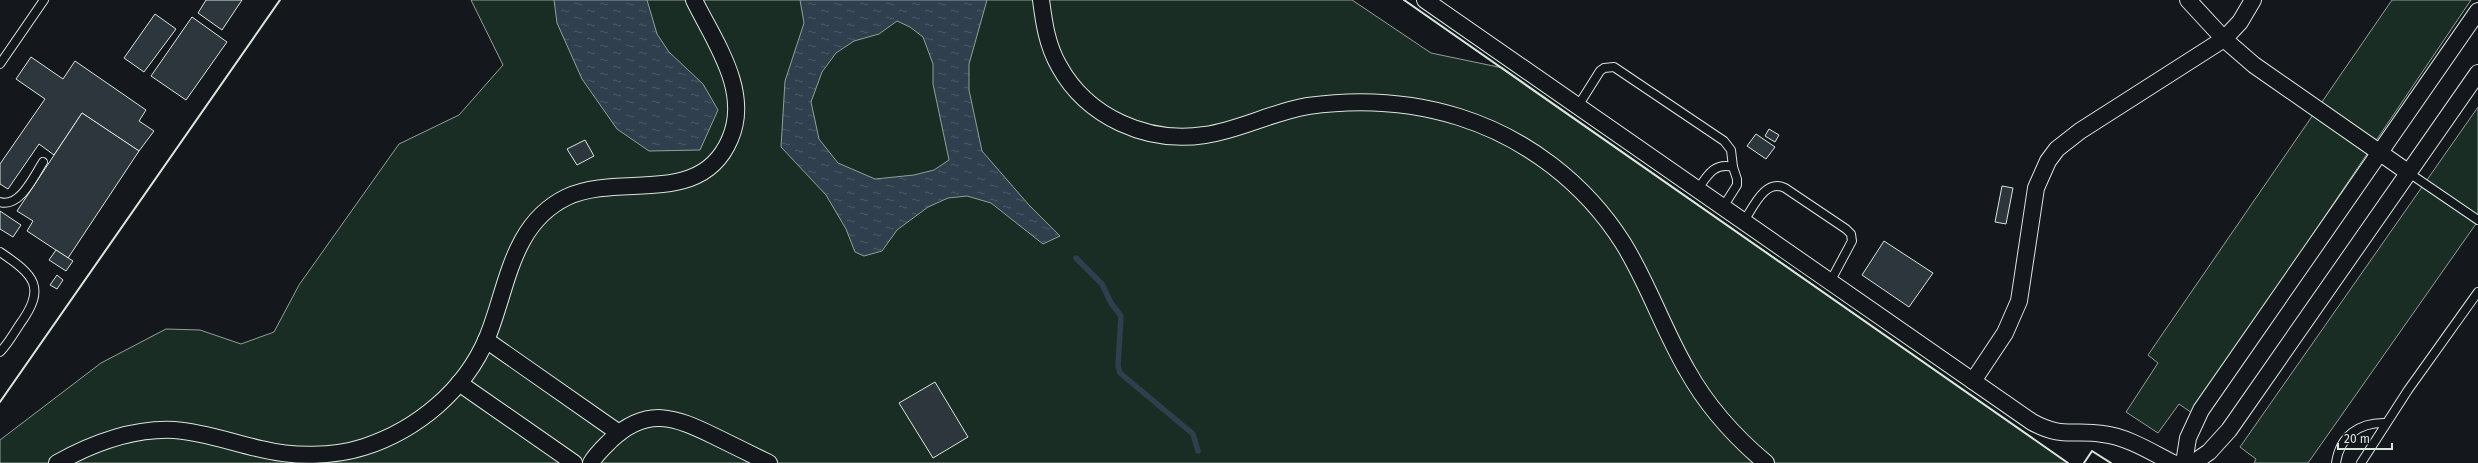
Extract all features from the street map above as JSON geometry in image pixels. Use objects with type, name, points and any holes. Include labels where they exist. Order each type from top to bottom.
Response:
[{"type":"street","points":[[57,463],[113,437],[154,430],[196,433],[284,453],[323,454],[362,448],[380,441],[415,422],[446,398],[459,383],[486,340],[516,252],[532,225],[550,208],[582,191],[600,187],[669,184],[685,180],[699,174],[723,152],[735,123],[737,107],[735,91],[731,75],[694,0]]},
{"type":"street","points":[[1041,0],[1050,45],[1058,65],[1070,84],[1085,100],[1103,114],[1122,124],[1143,132],[1163,136],[1204,135],[1224,131],[1286,110],[1334,103],[1383,103],[1432,110],[1459,117],[1510,138],[1534,152],[1578,188],[1610,224],[1636,265],[1686,370],[1702,394],[1740,439],[1766,463]]},
{"type":"street","points":[[1426,0],[2042,428],[2064,434],[2089,433],[2114,436],[2173,463]]},
{"type":"street","points":[[2188,0],[2224,39],[2254,65],[2409,173]]},
{"type":"street","points":[[1973,381],[2005,333],[2019,302],[2036,188],[2048,161],[2057,149],[2080,131],[2224,39],[2240,22],[2253,0]]},
{"type":"street","points":[[2184,463],[2188,438],[2201,410],[2478,11]]},
{"type":"street","points":[[2193,463],[2209,452],[2229,430],[2478,73]]},
{"type":"street","points":[[486,340],[619,433]]},
{"type":"street","points":[[459,383],[574,463]]},
{"type":"street","points":[[591,463],[619,433],[639,421],[662,418],[674,419],[769,463]]},
{"type":"lane","points":[[0,64],[44,0]]},
{"type":"lane","points":[[1578,106],[1600,71],[1604,68],[1614,67],[1724,141],[1731,150],[1737,185],[1723,207]]},
{"type":"lane","points":[[0,202],[6,204],[16,200],[43,162]]},
{"type":"lane","points":[[1698,189],[1715,168],[1720,166],[1733,167]]},
{"type":"lane","points":[[2409,173],[2478,220]]},
{"type":"lane","points":[[1744,221],[1765,190],[1777,186],[1785,188],[1846,229],[1851,234],[1852,242],[1830,282]]},
{"type":"lane","points":[[0,252],[24,268],[31,278],[35,290],[32,306],[0,352]]},
{"type":"lane","points":[[2361,463],[2386,423],[2478,292]]},
{"type":"lane","points":[[2336,463],[2341,443],[2348,435],[2366,424],[2386,423]]},
{"type":"green space","points":[[471,0],[1352,0],[1431,53],[1503,68],[2068,463],[0,463],[0,440],[101,363],[166,329],[200,330],[241,344],[274,332],[299,285],[399,144],[459,115],[503,65]]},
{"type":"green space","points":[[2392,0],[2471,0],[2192,413],[2179,404],[2158,433],[2126,412],[2158,363],[2148,355]]},
{"type":"green space","points":[[2478,107],[2478,221],[2308,463],[2254,463],[2256,459],[2240,447]]},
{"type":"water","points":[[554,0],[647,0],[657,34],[669,52],[703,84],[718,110],[700,150],[649,151],[617,129],[582,79],[557,23]]},
{"type":"water","points":[[800,0],[987,0],[969,64],[969,90],[982,151],[1028,204],[1060,236],[1043,244],[991,203],[967,196],[948,198],[928,207],[897,230],[882,251],[864,256],[855,252],[846,229],[826,195],[781,147],[785,81],[804,23]],"holes":[[[897,21],[910,27],[923,37],[933,64],[933,84],[949,160],[934,170],[914,175],[875,179],[838,163],[819,139],[811,102],[822,72],[836,53],[854,41],[879,34]]]},
{"type":"building","points":[[206,0],[242,0],[222,30],[198,13]]},
{"type":"building","points":[[155,14],[176,29],[144,72],[124,58]]},
{"type":"building","points":[[192,17],[227,42],[186,100],[151,76]]},
{"type":"building","points":[[31,57],[63,79],[75,61],[146,110],[139,121],[154,131],[139,151],[82,113],[54,155],[39,144],[8,189],[0,184],[0,164],[45,99],[16,79]]},
{"type":"building","points":[[82,113],[139,151],[68,258],[27,231],[33,221],[17,211]]},
{"type":"building","points":[[1769,129],[1779,135],[1775,142],[1765,136]]},
{"type":"building","points":[[1756,134],[1775,147],[1766,159],[1747,146]]},
{"type":"building","points":[[585,140],[594,156],[577,165],[567,149]]},
{"type":"building","points":[[2002,186],[2013,188],[2006,224],[1995,222]]},
{"type":"building","points":[[0,211],[21,225],[13,237],[0,229]]},
{"type":"building","points":[[1884,241],[1933,273],[1909,307],[1862,275]]},
{"type":"building","points":[[56,250],[73,261],[66,271],[49,260]]},
{"type":"building","points":[[57,275],[63,280],[57,289],[50,285]]},
{"type":"building","points":[[935,382],[968,437],[933,458],[899,403]]},
{"type":"waterway","points":[[1076,258],[1102,284],[1111,303],[1121,316],[1118,366],[1120,373],[1193,434],[1198,451]]},
{"type":"wall","points":[[0,402],[280,0]]},
{"type":"wall","points":[[1404,0],[2068,463]]},
{"type":"wall","points":[[2084,463],[2092,451],[2111,463]]}]
